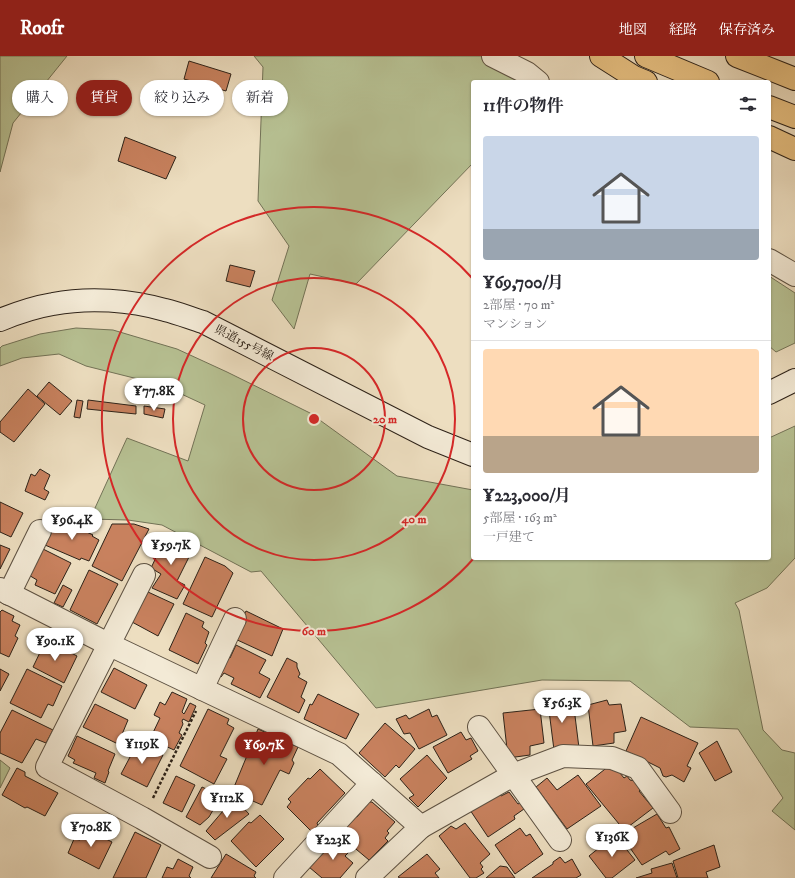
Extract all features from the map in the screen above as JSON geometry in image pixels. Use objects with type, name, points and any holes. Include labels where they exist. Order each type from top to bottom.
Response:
[{"type":"highway","points":[[601,56],[641,80]]},
{"type":"highway","points":[[646,56],[703,80]]},
{"type":"highway","points":[[737,56],[795,79]]},
{"type":"highway","points":[[771,108],[795,117]]},
{"type":"highway","points":[[771,138],[795,149]]},
{"type":"street","points":[[493,56],[526,73],[535,80]]},
{"type":"street","points":[[771,261],[795,275]]},
{"type":"street","name":"県道155号線","points":[[0,320],[20,312],[53,304],[92,300],[127,302],[165,310],[203,322],[428,437],[471,454]]},
{"type":"street","points":[[771,392],[795,380]]},
{"type":"street","points":[[40,531],[4,591],[110,645],[338,754],[421,827]]},
{"type":"street","points":[[144,575],[48,767],[142,818],[210,858]]},
{"type":"street","points":[[204,690],[235,620]]},
{"type":"street","points":[[479,727],[560,840]]},
{"type":"street","points":[[367,878],[421,827],[513,775],[563,756],[612,758],[638,768],[670,812]]},
{"type":"street","points":[[285,878],[372,783]]},
{"type":"path","points":[[142,818],[204,690]]},
{"type":"green space","points":[[0,56],[67,56],[48,80],[12,80],[12,116],[19,116],[13,123],[0,172]]},
{"type":"green space","points":[[254,56],[486,56],[519,80],[471,80],[471,165],[356,284],[310,274],[294,329],[272,300],[289,246],[258,201],[261,116],[288,116],[288,80],[263,80],[263,67]]},
{"type":"green space","points":[[771,277],[795,293],[795,343],[776,352],[771,348]]},
{"type":"green space","points":[[76,328],[113,330],[177,349],[310,413],[397,476],[471,490],[471,560],[771,560],[771,437],[795,426],[795,558],[767,588],[735,603],[739,610],[763,730],[782,750],[795,753],[795,830],[772,811],[783,798],[738,729],[690,727],[630,681],[542,680],[376,708],[261,571],[251,572],[162,525],[128,520],[90,519],[127,438],[188,461],[205,405],[162,385],[86,366],[59,354],[22,358],[0,366],[0,348],[2,346],[40,334]]},
{"type":"green space","points":[[0,760],[10,768],[0,788]]},
{"type":"building","points":[[189,61],[231,74],[226,91],[224,90],[224,80],[184,79]]},
{"type":"building","points":[[125,137],[176,157],[166,179],[118,161]]},
{"type":"building","points":[[230,265],[255,271],[250,287],[226,281]]},
{"type":"building","points":[[49,382],[72,401],[60,415],[37,396]]},
{"type":"building","points":[[28,389],[45,404],[14,442],[0,432],[0,422]]},
{"type":"building","points":[[77,400],[83,401],[80,418],[74,417]]},
{"type":"building","points":[[88,400],[136,406],[136,414],[87,409]]},
{"type":"building","points":[[144,406],[165,409],[163,418],[144,414]]},
{"type":"building","points":[[40,469],[50,475],[44,489],[49,492],[45,500],[25,491],[31,474],[35,476]]},
{"type":"building","points":[[0,502],[23,513],[11,537],[0,532]]},
{"type":"building","points":[[57,518],[93,535],[92,536],[99,540],[89,561],[81,558],[80,560],[45,545]]},
{"type":"building","points":[[112,524],[134,524],[149,529],[122,581],[92,566]]},
{"type":"building","points":[[167,534],[194,547],[177,581],[185,585],[177,599],[152,588],[161,574],[151,568]]},
{"type":"building","points":[[0,545],[10,549],[0,569]]},
{"type":"building","points":[[43,549],[71,563],[55,594],[35,585],[37,580],[27,574]]},
{"type":"building","points":[[205,557],[225,566],[233,573],[212,617],[183,604]]},
{"type":"building","points":[[89,570],[118,584],[97,624],[70,610]]},
{"type":"building","points":[[63,585],[72,590],[63,607],[54,603]]},
{"type":"building","points":[[148,592],[174,604],[158,636],[132,622]]},
{"type":"building","points":[[2,610],[14,616],[12,621],[20,625],[15,636],[18,638],[9,657],[0,653],[0,612]]},
{"type":"building","points":[[246,611],[283,629],[272,656],[233,638]]},
{"type":"building","points":[[186,613],[204,622],[202,627],[209,632],[205,643],[207,645],[198,664],[169,650]]},
{"type":"building","points":[[46,640],[77,656],[64,683],[33,667]]},
{"type":"building","points":[[236,645],[266,660],[259,673],[270,679],[260,698],[231,684],[234,678],[224,673],[221,677],[218,675],[227,656],[230,658]]},
{"type":"building","points":[[287,658],[297,663],[300,674],[298,677],[307,682],[301,697],[305,700],[299,713],[267,697]]},
{"type":"building","points":[[114,668],[147,685],[135,709],[101,692]]},
{"type":"building","points":[[0,669],[9,674],[0,691]]},
{"type":"building","points":[[27,669],[62,686],[53,706],[48,704],[41,718],[10,703]]},
{"type":"building","points":[[172,692],[187,699],[182,712],[184,714],[190,703],[196,706],[189,722],[183,719],[182,721],[183,724],[179,733],[182,735],[174,750],[150,739],[160,718],[154,715],[160,702],[165,705]]},
{"type":"building","points":[[318,694],[359,714],[346,739],[304,719],[310,704],[312,705]]},
{"type":"building","points":[[561,694],[563,709],[574,708],[579,748],[554,750],[547,695]]},
{"type":"building","points":[[607,700],[609,705],[621,704],[626,731],[614,733],[614,743],[593,746],[588,705]]},
{"type":"building","points":[[95,704],[128,720],[118,744],[83,727]]},
{"type":"building","points":[[208,709],[229,719],[227,724],[234,728],[220,756],[227,759],[214,784],[180,766]]},
{"type":"building","points":[[429,709],[432,717],[437,715],[447,735],[419,749],[410,733],[404,734],[396,719],[406,715],[409,719]]},
{"type":"building","points":[[540,709],[544,743],[530,746],[530,755],[508,758],[503,713]]},
{"type":"building","points":[[12,710],[53,730],[46,743],[36,739],[22,763],[0,753],[0,733]]},
{"type":"building","points":[[641,717],[698,743],[687,766],[691,768],[684,782],[672,775],[666,777],[663,776],[660,768],[626,751]]},
{"type":"building","points":[[385,723],[415,749],[399,768],[396,765],[385,777],[359,753]]},
{"type":"building","points":[[258,729],[298,747],[292,760],[294,763],[289,774],[280,770],[262,805],[232,792]]},
{"type":"building","points":[[461,732],[466,740],[471,738],[478,751],[470,756],[472,759],[448,773],[433,747]]},
{"type":"building","points":[[77,736],[115,754],[105,783],[94,778],[96,773],[73,763],[75,760],[68,756]]},
{"type":"building","points":[[717,741],[732,772],[715,781],[699,753]]},
{"type":"building","points":[[138,742],[163,755],[147,787],[121,774]]},
{"type":"building","points":[[427,755],[447,778],[418,807],[409,798],[414,795],[400,779]]},
{"type":"building","points":[[609,766],[616,768],[624,778],[627,776],[630,780],[635,781],[640,790],[639,791],[653,808],[624,830],[586,784]]},
{"type":"building","points":[[17,768],[25,772],[25,776],[58,793],[45,816],[27,807],[25,808],[2,795]]},
{"type":"building","points":[[320,769],[345,793],[317,823],[318,826],[312,832],[287,807],[291,802],[288,799],[308,778],[310,779]]},
{"type":"building","points":[[578,775],[601,806],[567,829],[536,787],[547,778],[557,790]]},
{"type":"building","points":[[176,776],[195,785],[182,812],[163,803]]},
{"type":"building","points":[[202,787],[224,797],[220,804],[216,805],[209,817],[200,825],[186,817]]},
{"type":"building","points":[[509,792],[524,809],[514,816],[515,819],[488,837],[470,810],[499,794],[501,796]]},
{"type":"building","points":[[234,798],[249,814],[215,840],[206,831]]},
{"type":"building","points":[[366,802],[372,802],[395,822],[387,831],[389,833],[385,838],[388,841],[369,860],[338,834],[354,816],[357,817],[362,811],[362,806]]},
{"type":"building","points":[[657,814],[666,828],[669,827],[680,849],[669,855],[666,851],[642,865],[621,835]]},
{"type":"building","points":[[260,815],[284,839],[256,867],[231,841],[249,822],[251,823]]},
{"type":"building","points":[[465,823],[490,854],[480,863],[483,867],[481,869],[484,873],[476,878],[470,878],[439,836],[451,826],[456,829]]},
{"type":"building","points":[[88,825],[100,832],[98,835],[112,842],[99,869],[68,853],[74,839],[80,840]]},
{"type":"building","points":[[520,828],[526,836],[530,834],[543,854],[515,874],[495,845]]},
{"type":"building","points":[[135,832],[161,845],[146,878],[113,878]]},
{"type":"building","points":[[615,835],[635,860],[612,878],[606,878],[589,856]]},
{"type":"building","points":[[337,837],[351,850],[345,856],[353,863],[340,878],[322,878],[309,867]]},
{"type":"building","points":[[714,845],[720,867],[706,872],[708,878],[678,878],[673,861]]},
{"type":"building","points":[[226,854],[256,872],[254,876],[256,878],[211,878]]},
{"type":"building","points":[[427,854],[440,869],[435,873],[439,878],[398,877]]},
{"type":"building","points":[[560,857],[565,863],[572,859],[581,875],[576,878],[532,878],[553,864],[553,862]]},
{"type":"building","points":[[178,859],[193,867],[189,876],[191,878],[162,878],[167,867],[173,869]]},
{"type":"building","points":[[672,863],[677,878],[636,878],[652,873],[651,869]]},
{"type":"building","points":[[500,866],[507,867],[515,878],[486,878]]}]
